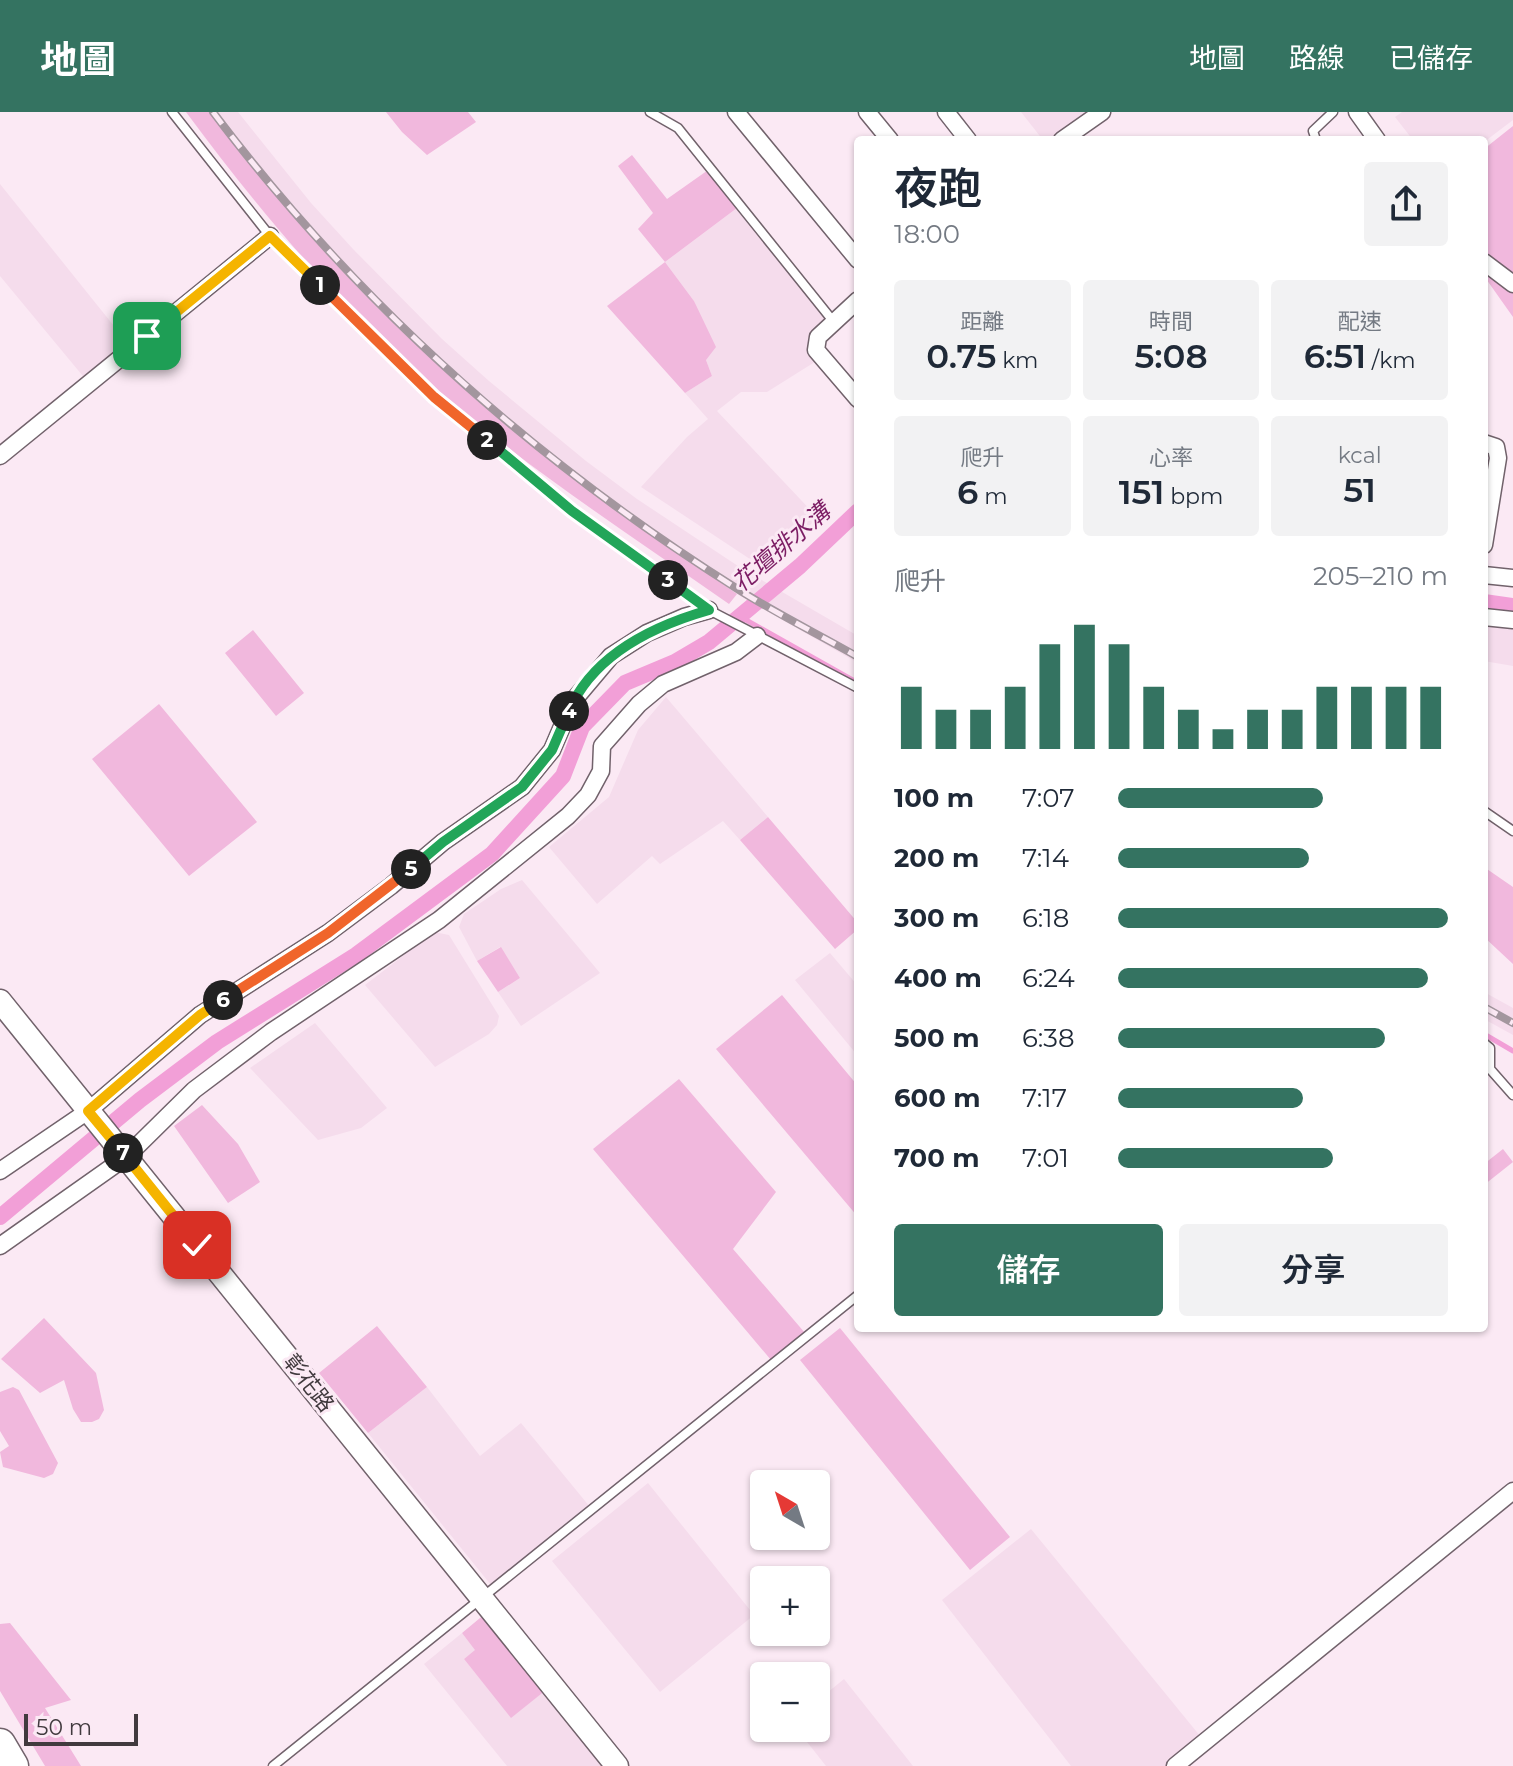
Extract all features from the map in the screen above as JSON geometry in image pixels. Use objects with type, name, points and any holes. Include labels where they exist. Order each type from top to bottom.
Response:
[{"type":"highway","points":[[0,1744],[13,1766]]},
{"type":"street","points":[[736,112],[854,255]]},
{"type":"street","points":[[867,112],[887,136]]},
{"type":"street","points":[[946,112],[965,136]]},
{"type":"street","points":[[1068,136],[1102,112]]},
{"type":"street","points":[[1357,112],[1374,136]]},
{"type":"street","points":[[0,456],[270,236]]},
{"type":"street","points":[[1488,265],[1513,284]]},
{"type":"street","points":[[854,303],[818,337],[816,350],[854,394]]},
{"type":"street","points":[[1488,444],[1496,447],[1498,458],[1488,520]]},
{"type":"street","points":[[1488,575],[1513,578]]},
{"type":"street","points":[[0,1171],[92,1114],[200,1015],[328,933],[443,842],[522,787],[552,750],[573,701],[611,656],[647,633],[684,617],[711,611]]},
{"type":"street","points":[[1488,617],[1513,620]]},
{"type":"street","points":[[0,1246],[194,1090],[271,1032],[439,920],[568,816],[588,795],[601,771],[602,746],[639,704],[663,684],[736,652],[751,633]]},
{"type":"street","name":"彰花路","points":[[0,1001],[617,1766]]},
{"type":"street","points":[[1175,1766],[1513,1491]]},
{"type":"lane","points":[[172,112],[270,236],[434,397],[572,511],[711,611],[854,686]]},
{"type":"lane","points":[[650,112],[678,128],[833,321]]},
{"type":"lane","points":[[1315,136],[1313,131],[1333,112]]},
{"type":"lane","points":[[1488,814],[1513,831]]},
{"type":"lane","points":[[1488,1046],[1490,1069],[1513,1095]]},
{"type":"lane","points":[[273,1766],[854,1298]]},
{"type":"shaded area","points":[[186,112],[211,112],[316,242],[403,333],[545,453],[737,594],[729,604],[531,465],[418,374],[355,314],[295,249]]},
{"type":"shaded area","points":[[211,112],[238,112],[311,203],[353,249],[442,339],[489,381],[637,499],[741,568],[854,634],[854,661],[737,594],[594,493],[506,422],[432,359],[349,276],[267,184]]},
{"type":"shaded area","points":[[386,112],[468,112],[476,122],[427,155]]},
{"type":"shaded area","points":[[1021,112],[1096,112],[1061,136],[1040,136]]},
{"type":"shaded area","points":[[1402,112],[1513,112],[1513,120],[1488,139],[1488,136],[1410,136],[1395,117]]},
{"type":"shaded area","points":[[1513,126],[1513,317],[1488,282],[1488,146]]},
{"type":"shaded area","points":[[632,155],[667,199],[711,168],[741,205],[665,262],[638,229],[653,213],[618,166]]},
{"type":"shaded area","points":[[0,184],[130,346],[87,381],[0,276]]},
{"type":"shaded area","points":[[741,205],[832,317],[818,360],[767,392],[741,392],[717,411],[818,518],[762,567],[641,487],[708,419],[685,393],[712,376],[694,301],[665,262]]},
{"type":"shaded area","points":[[665,262],[694,301],[716,347],[706,360],[712,376],[685,393],[607,306]]},
{"type":"shaded area","points":[[1488,623],[1513,626],[1513,666],[1488,662]]},
{"type":"shaded area","points":[[253,630],[304,693],[276,716],[225,653]]},
{"type":"shaded area","points":[[666,697],[768,817],[740,840],[723,821],[660,864],[652,856],[597,904],[549,847],[609,797],[638,730]]},
{"type":"shaded area","points":[[159,704],[257,822],[189,876],[92,759]]},
{"type":"shaded area","points":[[768,817],[854,918],[854,932],[835,949],[740,840]]},
{"type":"shaded area","points":[[1488,870],[1513,887],[1513,964],[1488,941]]},
{"type":"shaded area","points":[[522,880],[600,973],[521,1026],[498,992],[520,978],[500,947],[477,961],[459,927],[464,914],[501,889]]},
{"type":"shaded area","points":[[434,932],[449,935],[499,1016],[497,1025],[489,1034],[435,1067],[365,985]]},
{"type":"shaded area","points":[[501,947],[520,978],[498,992],[477,961]]},
{"type":"shaded area","points":[[830,953],[854,981],[854,1051],[795,980]]},
{"type":"shaded area","points":[[1488,994],[1513,1008],[1513,1035],[1488,1021]]},
{"type":"shaded area","points":[[782,995],[854,1081],[854,1212],[716,1049]]},
{"type":"shaded area","points":[[315,1023],[387,1108],[361,1128],[318,1140],[250,1068]]},
{"type":"shaded area","points":[[679,1079],[776,1192],[733,1249],[805,1333],[771,1360],[593,1149]]},
{"type":"shaded area","points":[[202,1105],[238,1144],[260,1182],[228,1203],[174,1126]]},
{"type":"shaded area","points":[[1503,1149],[1513,1162],[1488,1182],[1488,1161]]},
{"type":"shaded area","points":[[44,1318],[96,1373],[104,1410],[99,1419],[81,1422],[73,1409],[64,1380],[40,1393],[1,1359]]},
{"type":"shaded area","points":[[377,1326],[427,1387],[368,1433],[319,1373]]},
{"type":"shaded area","points":[[840,1328],[1010,1537],[970,1570],[800,1360]]},
{"type":"shaded area","points":[[13,1387],[19,1390],[58,1463],[53,1474],[44,1478],[3,1467],[0,1452],[9,1446],[0,1431],[0,1392]]},
{"type":"shaded area","points":[[427,1387],[480,1456],[521,1423],[590,1507],[491,1585],[368,1433]]},
{"type":"shaded area","points":[[648,1483],[750,1610],[750,1618],[660,1692],[552,1561]]},
{"type":"shaded area","points":[[1031,1529],[1205,1742],[1175,1766],[1071,1766],[942,1600]]},
{"type":"shaded area","points":[[486,1613],[551,1686],[511,1718],[464,1659],[475,1650],[462,1633]]},
{"type":"shaded area","points":[[10,1623],[71,1700],[45,1708],[81,1766],[45,1766],[0,1691],[0,1624]]},
{"type":"shaded area","points":[[462,1633],[476,1650],[464,1659],[511,1717],[551,1686],[614,1766],[507,1766],[424,1664]]},
{"type":"shaded area","points":[[844,1679],[913,1766],[826,1766],[807,1742],[830,1742],[830,1690]]},
{"type":"waterway","name":"花壇排水溝","points":[[0,1217],[140,1100],[217,1042],[356,955],[492,854],[563,776],[582,727],[625,683],[675,662],[709,642],[800,566],[854,515]]},
{"type":"waterway","name":"花壇排水溝","points":[[1488,603],[1513,606]]},
{"type":"waterway","points":[[739,616],[854,681]]},
{"type":"waterway","points":[[1488,1036],[1513,1051]]},
{"type":"railway","points":[[213,112],[268,182],[388,313],[520,432],[662,539],[751,597],[854,655]]},
{"type":"railway","points":[[1488,1009],[1513,1023]]},
{"type":"route","points":[[147,336],[270,236],[434,397],[572,511],[709,610],[647,633],[611,656],[573,701],[552,750],[522,787],[443,842],[328,933],[200,1015],[88,1111],[197,1245]]}]
